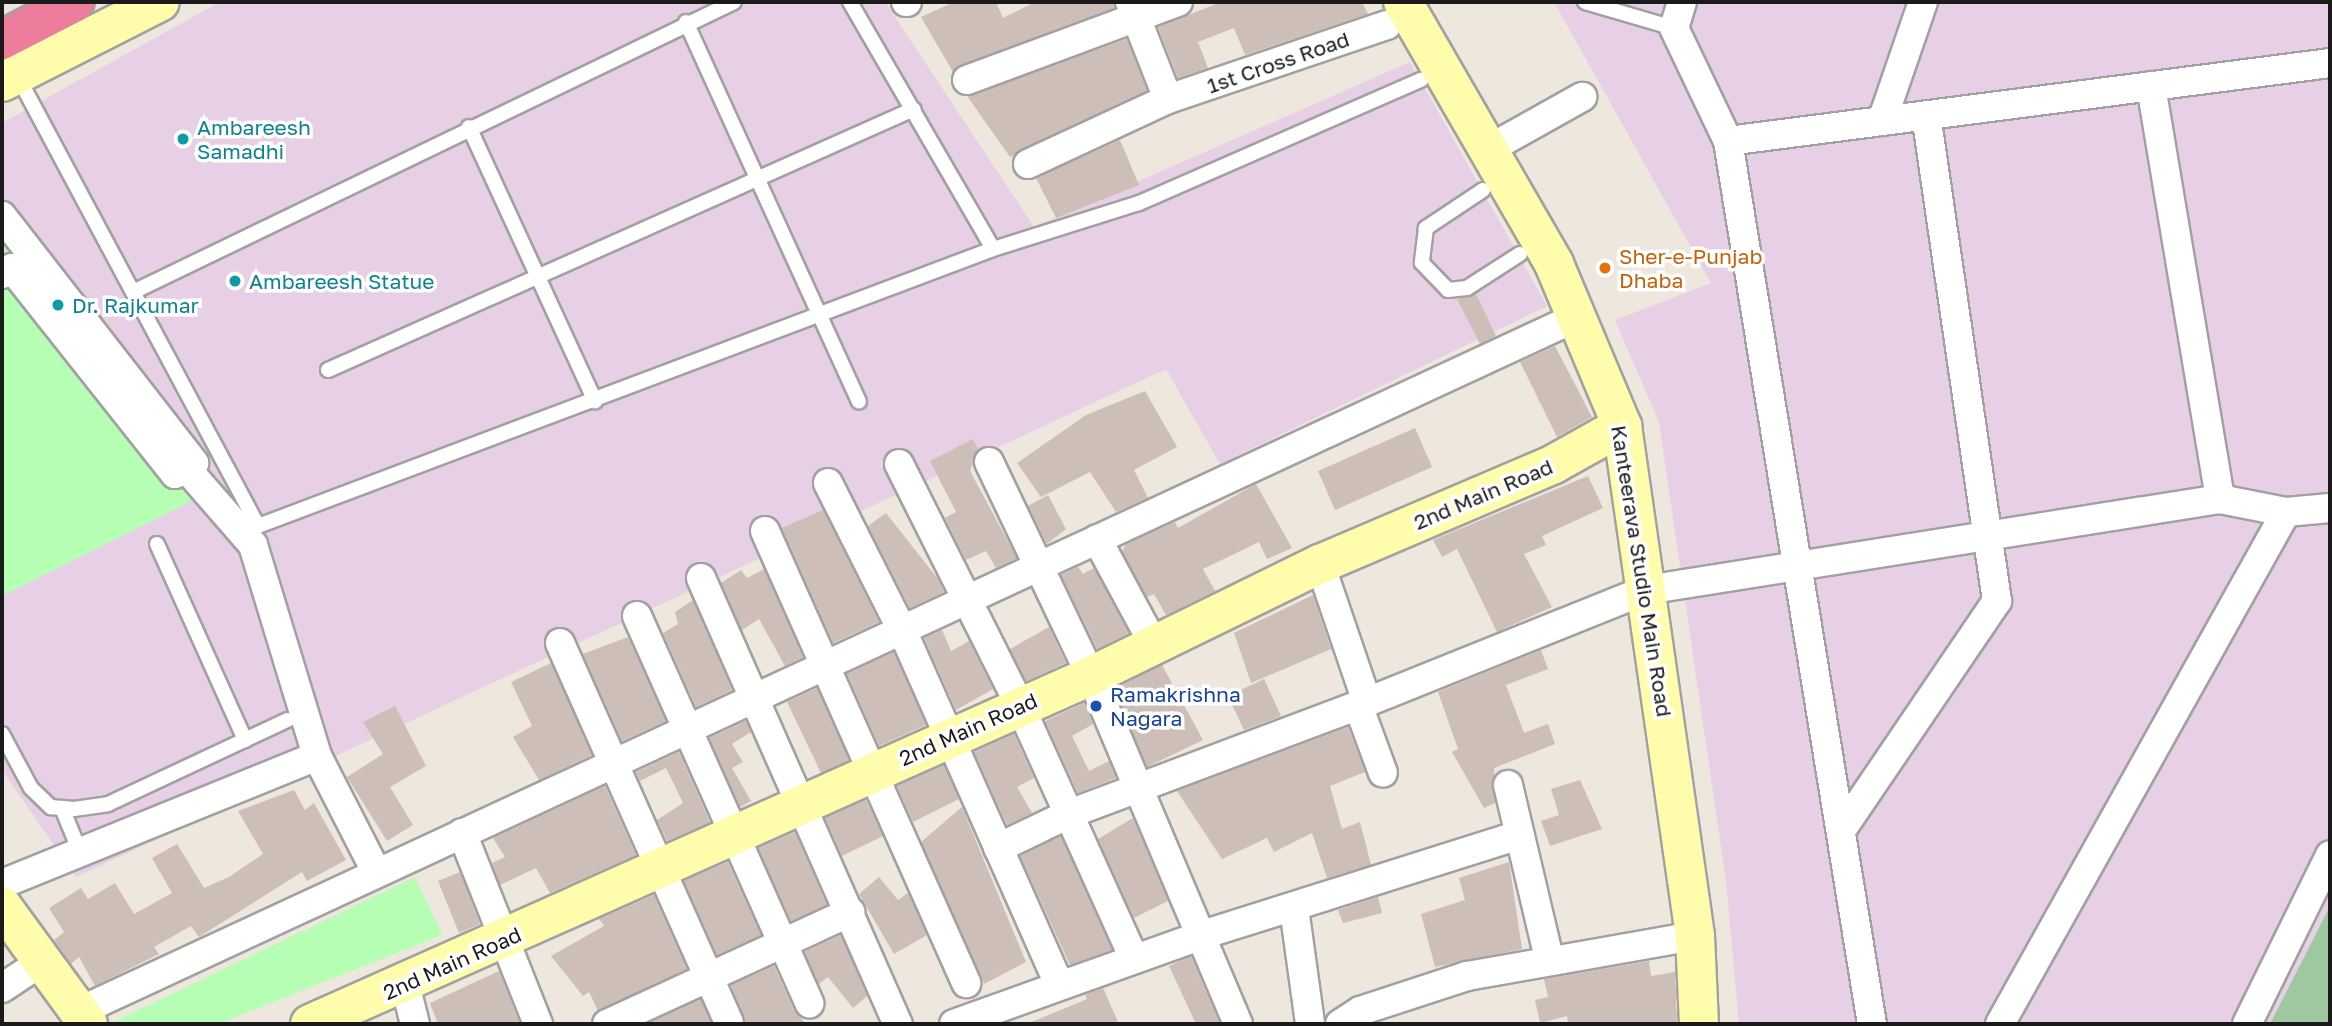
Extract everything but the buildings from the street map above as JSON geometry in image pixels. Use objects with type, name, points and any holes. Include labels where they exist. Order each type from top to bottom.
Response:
[{"type":"highway","points":[[5,66],[75,2]]},
{"type":"street","points":[[5,66],[160,2]]},
{"type":"street","points":[[967,80],[1133,10],[1178,2]]},
{"type":"street","points":[[1882,121],[1923,2]]},
{"type":"street","points":[[1133,10],[1168,99]]},
{"type":"street","points":[[2,906],[84,1018],[462,833],[1577,317],[1520,254],[1421,80],[1388,10]]},
{"type":"street","name":"1st Cross Road","points":[[1028,164],[1168,99],[1388,10]]},
{"type":"street","name":"Kanteerava Studio Main Road","points":[[1388,10],[1489,149],[1577,317],[1622,426],[1695,936],[1699,1024]]},
{"type":"street","points":[[1678,15],[1728,141],[1801,563],[1872,1024]]},
{"type":"street","points":[[1728,141],[2330,63]]},
{"type":"street","points":[[2151,86],[2220,499]]},
{"type":"street","points":[[1489,149],[1582,97]]},
{"type":"street","points":[[1842,829],[1997,601],[1992,534],[1926,115]]},
{"type":"street","points":[[2,216],[194,463],[175,474],[12,268],[2,274]]},
{"type":"street","name":"2nd Main Road","points":[[310,1024],[506,940],[662,867],[735,837],[870,772],[1091,676],[1320,564],[1555,464],[1622,426]]},
{"type":"street","points":[[989,462],[1091,676],[1238,1024]]},
{"type":"street","points":[[899,464],[1020,706],[1134,958]]},
{"type":"street","points":[[186,468],[253,545],[317,756],[377,873]]},
{"type":"street","points":[[828,483],[902,630],[1059,984]]},
{"type":"street","points":[[998,848],[1069,814],[1141,790],[1646,590],[1801,563],[2220,499],[2286,512],[2330,508]]},
{"type":"street","points":[[2000,1024],[2286,512]]},
{"type":"street","points":[[765,531],[870,772],[966,982]]},
{"type":"street","points":[[1097,539],[1154,645]]},
{"type":"street","points":[[1320,564],[1383,773]]},
{"type":"street","points":[[701,578],[851,912],[898,1024]]},
{"type":"street","points":[[637,616],[809,1003]]},
{"type":"street","points":[[560,643],[713,980],[729,1022]]},
{"type":"street","points":[[2,884],[317,756]]},
{"type":"street","points":[[1508,785],[1549,959]]},
{"type":"street","points":[[462,833],[538,1024]]},
{"type":"street","points":[[954,1024],[1059,984],[1202,935],[1521,835]]},
{"type":"street","points":[[2247,1024],[2330,855]]},
{"type":"street","points":[[1294,908],[1310,1024]]},
{"type":"street","points":[[607,1024],[713,980],[851,912]]},
{"type":"street","points":[[1340,1024],[1360,1011],[1467,976],[1549,959],[1695,936]]},
{"type":"street","points":[[2,988],[43,961]]},
{"type":"street","points":[[405,984],[415,1024]]},
{"type":"lane","points":[[132,292],[468,127],[686,22],[734,2]]},
{"type":"lane","points":[[850,2],[993,249]]},
{"type":"lane","points":[[1585,2],[1678,15]]},
{"type":"lane","points":[[686,22],[859,401]]},
{"type":"lane","points":[[5,66],[132,292],[258,526],[822,318],[993,249],[1139,203],[1421,80]]},
{"type":"lane","points":[[328,370],[914,109]]},
{"type":"lane","points":[[468,127],[540,276],[595,401]]},
{"type":"lane","points":[[1483,190],[1426,228],[1422,263],[1448,290],[1467,288],[1520,254]]},
{"type":"lane","points":[[157,544],[245,740]]},
{"type":"lane","points":[[62,808],[108,804],[287,720]]},
{"type":"lane","points":[[2,734],[31,788],[62,808],[80,852]]},
{"type":"shaded area","points":[[220,2],[885,2],[1034,227],[1410,62],[1547,306],[1220,464],[1166,369],[76,877],[2,770],[2,123]]},
{"type":"shaded area","points":[[1554,2],[2330,2],[2330,906],[2270,1024],[1739,1024],[1726,881],[1659,422],[1615,320],[1711,283]]},
{"type":"green space","points":[[2,197],[222,486],[2,596]]},
{"type":"green space","points":[[415,877],[442,935],[218,1024],[114,1022]]},
{"type":"green space","points":[[2330,906],[2330,1024],[2270,1024]]},
{"type":"place","name":"Ambareesh Samadhi","points":[[183,139]]},
{"type":"place","name":"Sher-e-Punjab Dhaba","points":[[1605,268]]},
{"type":"place","name":"Ambareesh Statue","points":[[235,281]]},
{"type":"place","name":"Dr. Rajkumar","points":[[58,305]]},
{"type":"place","name":"Ramakrishna Nagara","points":[[1096,706]]}]
